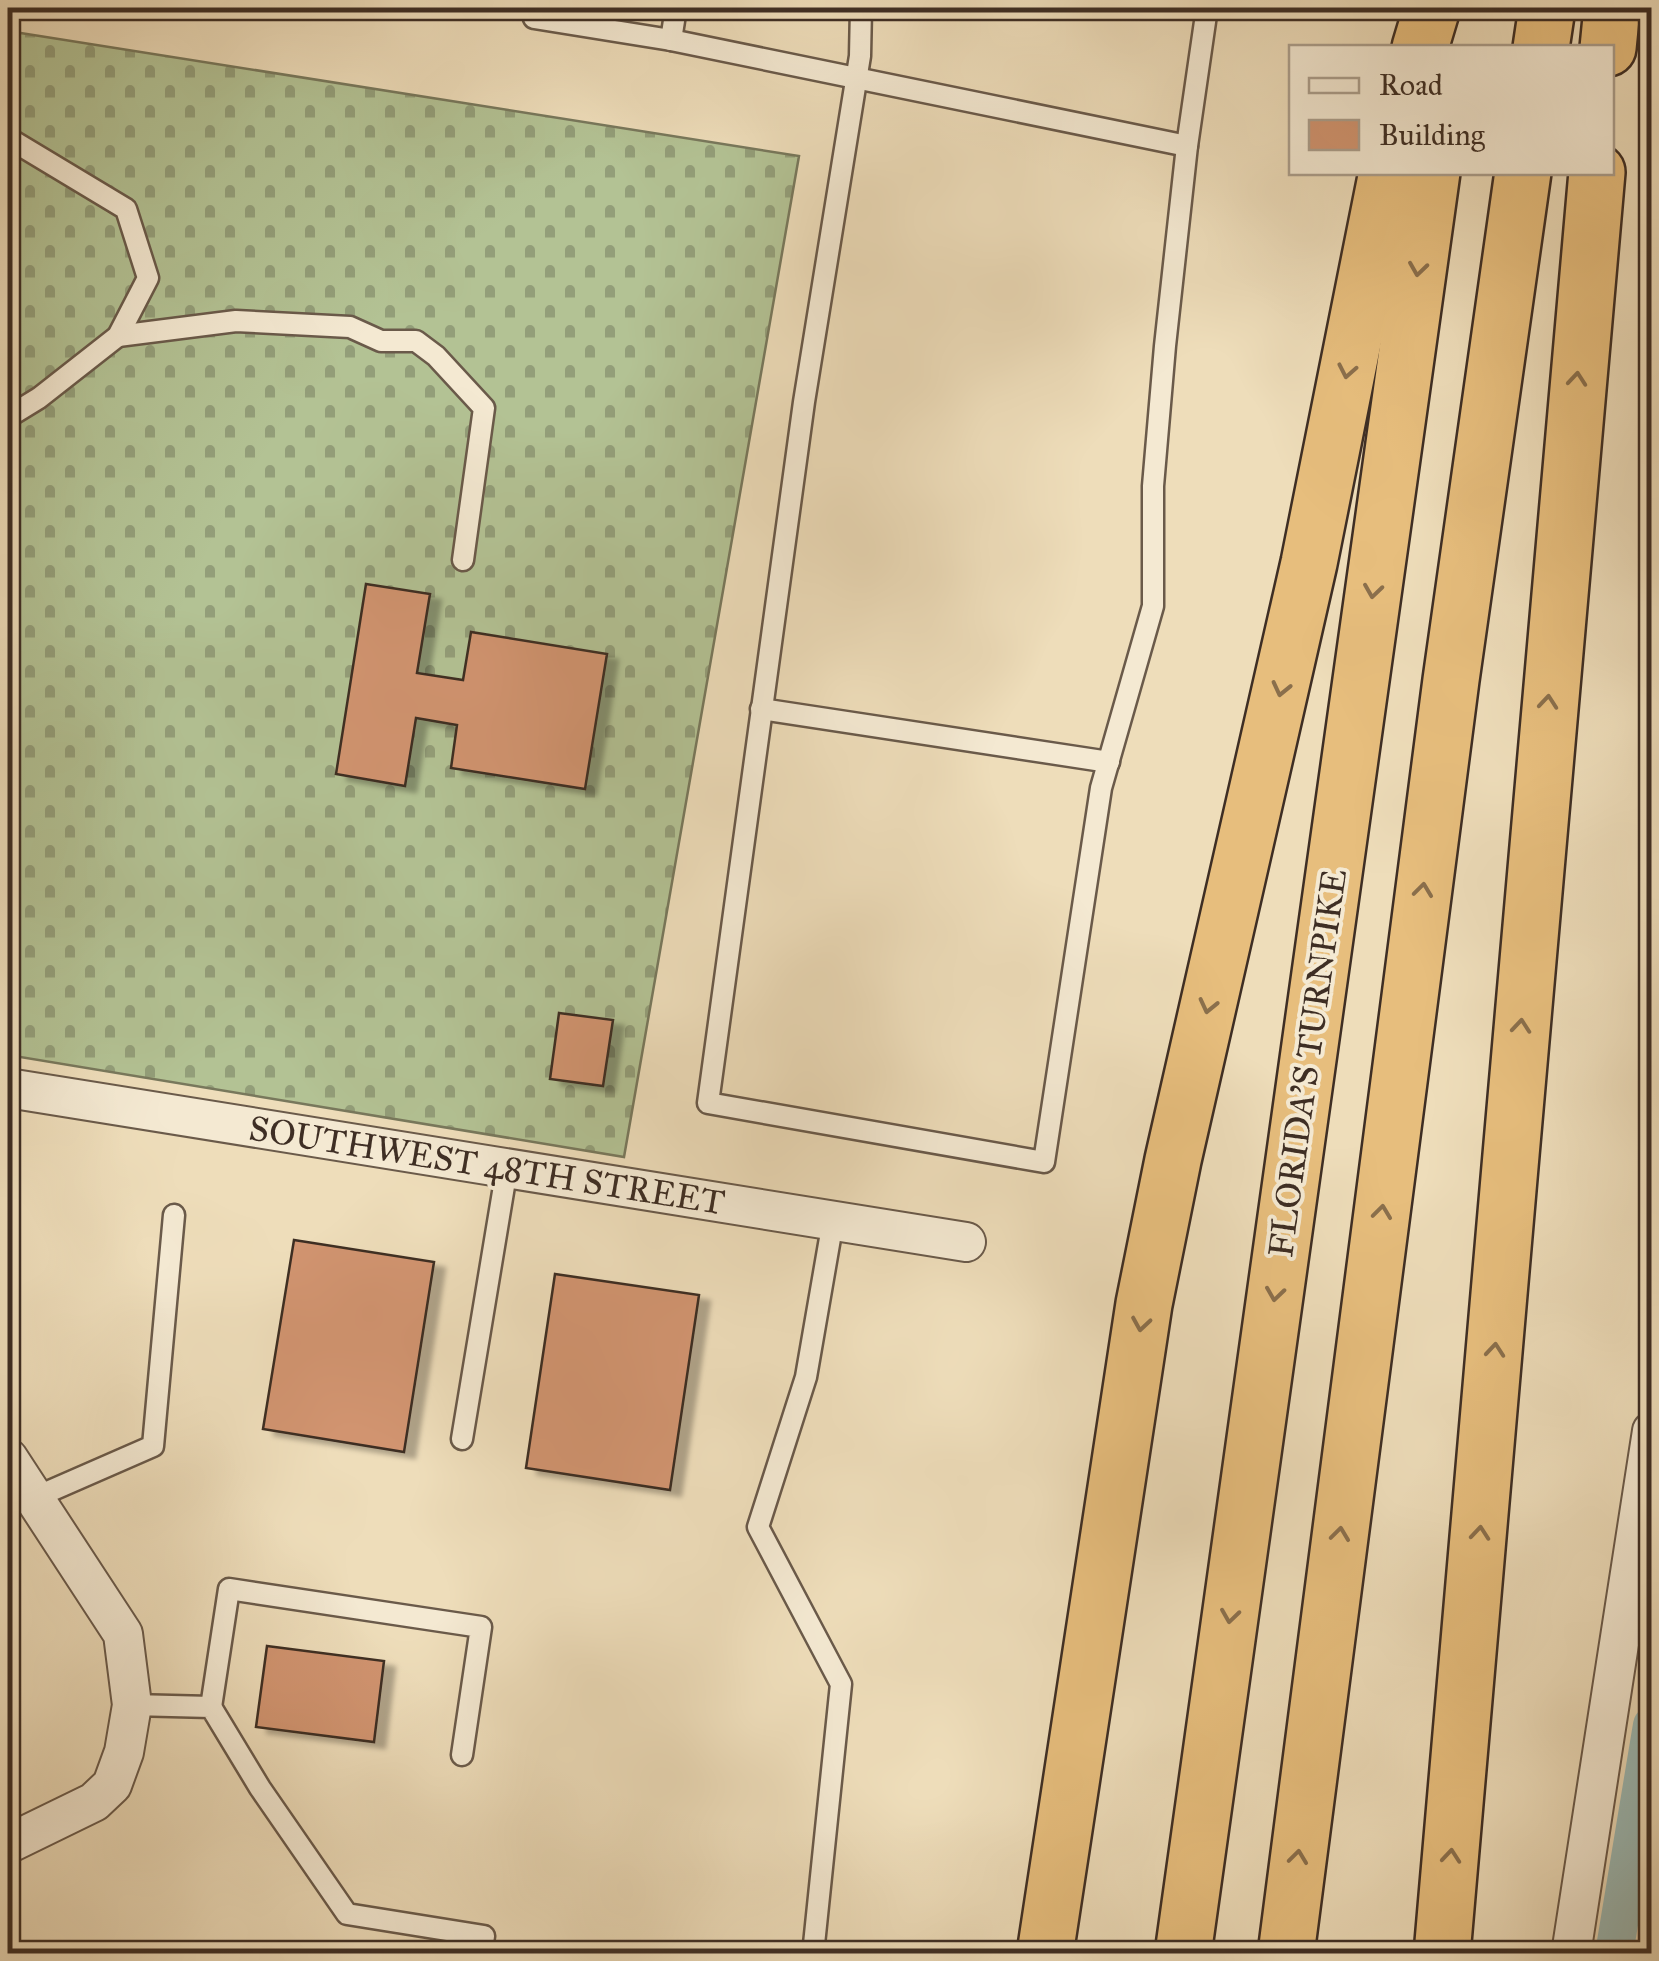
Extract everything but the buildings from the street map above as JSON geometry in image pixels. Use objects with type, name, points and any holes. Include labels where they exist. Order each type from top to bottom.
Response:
[{"type":"highway","points":[[1421,45],[1432,8]]},
{"type":"highway","points":[[1450,45],[1455,8]]},
{"type":"highway","points":[[1541,45],[1546,8]]},
{"type":"highway","points":[[1608,45],[1612,8]]},
{"type":"highway","points":[[1045,1954],[1144,1304],[1172,1160],[1309,563],[1385,175]]},
{"type":"highway","name":"FLORIDA'S TURNPIKE","points":[[1183,1954],[1432,175]]},
{"type":"highway","points":[[1286,1954],[1450,680],[1523,175]]},
{"type":"highway","points":[[1442,1954],[1597,175]]},
{"type":"street","name":"SOUTHWEST 48TH STREET","points":[[8,1088],[966,1242]]},
{"type":"street","points":[[1572,1954],[1652,1431]]},
{"type":"street","points":[[8,1458],[124,1634],[132,1705],[124,1752],[112,1785],[94,1802],[8,1844]]},
{"type":"lane","points":[[536,8],[534,18],[671,40],[1187,146]]},
{"type":"lane","points":[[671,40],[676,8]]},
{"type":"lane","points":[[861,8],[860,56],[760,709],[708,1103],[1044,1162],[1101,788],[1153,606],[1154,470],[1187,146],[1207,8]]},
{"type":"lane","points":[[8,138],[126,209],[148,278],[118,336],[39,398],[8,417]]},
{"type":"lane","points":[[118,336],[236,321],[350,327],[381,341],[416,342],[436,356],[484,408],[463,560]]},
{"type":"lane","points":[[760,709],[1109,762]]},
{"type":"lane","points":[[462,1439],[507,1168]]},
{"type":"lane","points":[[34,1498],[153,1446],[174,1215]]},
{"type":"lane","points":[[814,1954],[841,1684],[758,1527],[806,1377],[833,1221]]},
{"type":"lane","points":[[462,1755],[482,1628],[229,1589],[210,1707],[260,1788],[347,1914],[484,1936],[481,1954]]},
{"type":"lane","points":[[132,1705],[210,1707]]},
{"type":"green space","points":[[8,31],[799,156],[624,1157],[8,1055]]},
{"type":"waterway","points":[[1614,1954],[1652,1725]]}]
